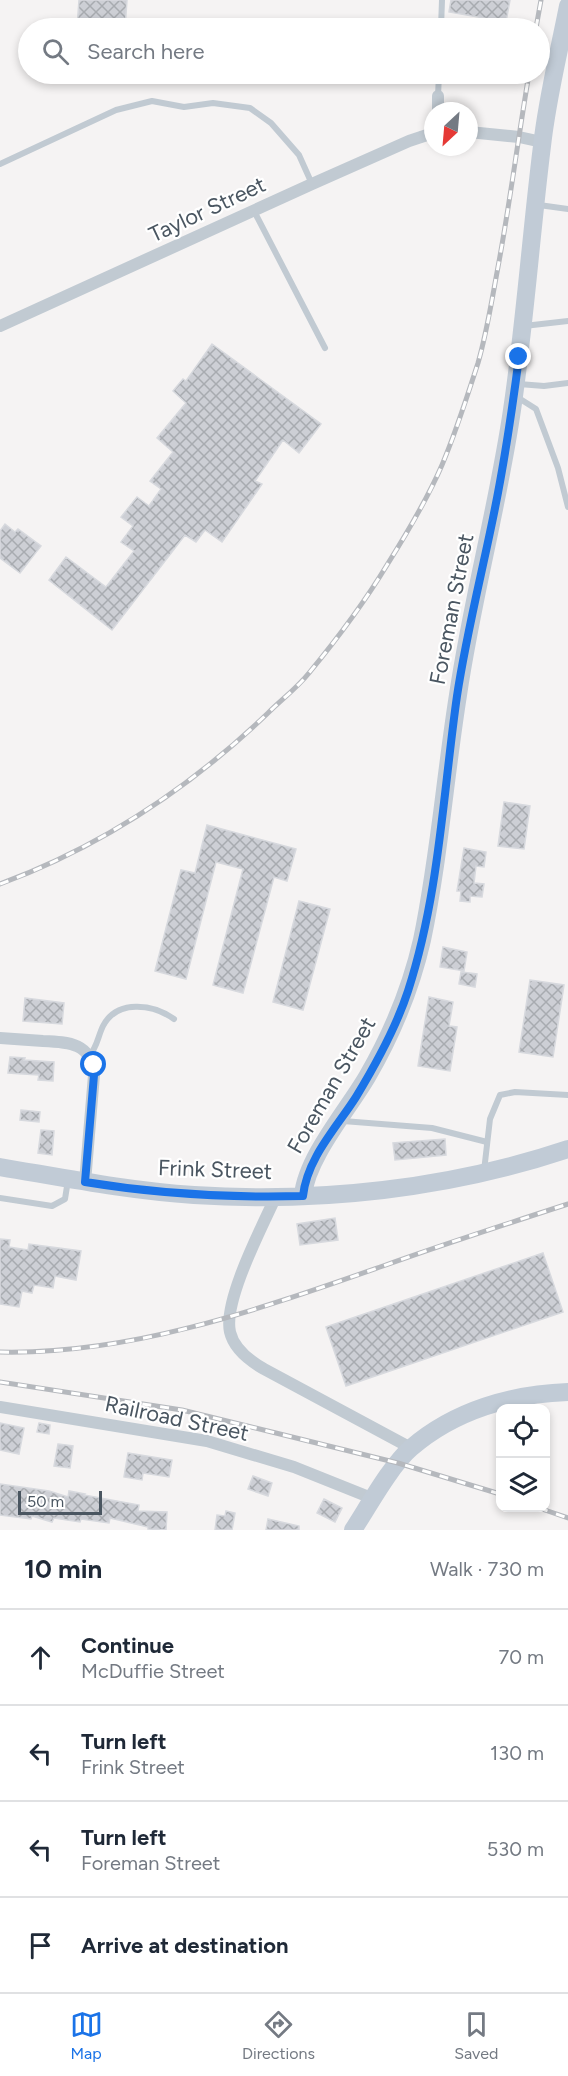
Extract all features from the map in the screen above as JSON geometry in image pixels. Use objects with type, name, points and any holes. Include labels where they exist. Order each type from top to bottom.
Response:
[{"type":"street","name":"Foreman Street","points":[[303,1196],[304,1184],[311,1165],[369,1074],[397,1018],[408,991],[421,942],[433,880],[457,696],[497,497],[515,389],[542,142],[568,6]]},
{"type":"street","points":[[438,96],[438,102]]},
{"type":"street","points":[[478,133],[542,142]]},
{"type":"street","name":"Taylor Street","points":[[0,326],[312,184],[424,136]]},
{"type":"street","points":[[0,1038],[64,1042],[82,1049],[94,1065],[76,1180]]},
{"type":"street","name":"Frink Street","points":[[0,1167],[124,1188],[193,1195],[303,1196],[420,1185],[484,1173],[568,1149]]},
{"type":"street","points":[[276,1196],[234,1293],[229,1317],[230,1333],[234,1342],[247,1358],[264,1369],[411,1449]]},
{"type":"street","points":[[352,1530],[398,1463],[411,1449],[459,1417],[492,1404],[522,1396],[568,1392]]},
{"type":"street","name":"Railroad Street","points":[[0,1407],[207,1441],[294,1467],[374,1499]]},
{"type":"lane","points":[[441,18],[442,0]]},
{"type":"lane","points":[[438,96],[439,84]]},
{"type":"lane","points":[[0,164],[116,110],[152,101],[184,106],[213,103],[250,108],[271,123],[298,156],[312,184]]},
{"type":"lane","points":[[536,205],[568,209]]},
{"type":"lane","points":[[254,210],[325,348]]},
{"type":"lane","points":[[522,326],[568,321]]},
{"type":"lane","points":[[515,389],[568,383]]},
{"type":"lane","points":[[515,389],[536,409],[558,468],[568,507]]},
{"type":"lane","points":[[89,1056],[95,1049],[104,1024],[117,1009],[130,1006],[158,1010],[174,1018]]},
{"type":"lane","points":[[484,1173],[490,1119],[500,1095],[515,1092],[568,1095]]},
{"type":"lane","points":[[340,1121],[432,1128],[487,1142]]},
{"type":"lane","points":[[0,1198],[52,1206],[64,1200],[76,1180]]},
{"type":"building","points":[[79,0],[127,0],[126,18],[78,18]]},
{"type":"building","points":[[451,0],[510,0],[507,18],[483,18],[449,12]]},
{"type":"building","points":[[212,344],[321,424],[299,453],[283,440],[255,481],[262,484],[222,542],[205,530],[196,542],[185,535],[112,630],[49,580],[66,557],[106,587],[134,551],[121,542],[133,526],[121,517],[137,497],[149,506],[161,489],[150,481],[173,452],[157,438],[186,403],[173,391],[183,379],[186,381]]},
{"type":"building","points":[[5,524],[15,532],[18,529],[41,546],[20,573],[0,558],[0,531]]},
{"type":"building","points":[[504,802],[530,806],[524,849],[498,846]]},
{"type":"building","points":[[207,825],[296,849],[287,881],[274,877],[243,993],[213,985],[243,869],[216,862],[186,979],[155,971],[181,870],[195,873]]},
{"type":"building","points":[[464,848],[486,852],[484,867],[476,866],[474,883],[484,884],[482,897],[470,896],[470,902],[460,901],[461,891],[457,891]]},
{"type":"building","points":[[299,901],[330,909],[303,1010],[273,1002]]},
{"type":"building","points":[[443,947],[467,952],[464,971],[440,967]]},
{"type":"building","points":[[461,972],[477,974],[475,987],[459,984]]},
{"type":"building","points":[[530,980],[564,985],[553,1057],[519,1052]]},
{"type":"building","points":[[429,997],[453,1002],[449,1026],[457,1027],[450,1071],[418,1066]]},
{"type":"building","points":[[25,998],[64,1003],[62,1024],[23,1021]]},
{"type":"building","points":[[10,1057],[54,1062],[53,1081],[38,1080],[39,1075],[8,1073]]},
{"type":"building","points":[[21,1110],[40,1112],[39,1122],[20,1120]]},
{"type":"building","points":[[41,1130],[54,1131],[52,1155],[38,1153]]},
{"type":"building","points":[[445,1139],[446,1155],[395,1160],[393,1143]]},
{"type":"building","points":[[335,1218],[338,1240],[300,1245],[297,1224]]},
{"type":"building","points":[[0,1239],[10,1240],[9,1247],[28,1250],[29,1244],[81,1251],[76,1280],[55,1276],[53,1288],[34,1285],[32,1293],[22,1291],[19,1307],[0,1304]]},
{"type":"building","points":[[543,1253],[563,1312],[346,1386],[326,1327]]},
{"type":"building","points":[[0,1423],[24,1428],[19,1454],[0,1450]]},
{"type":"building","points":[[39,1423],[50,1425],[49,1434],[37,1432]]},
{"type":"building","points":[[58,1444],[73,1446],[70,1468],[54,1466]]},
{"type":"building","points":[[128,1453],[172,1460],[169,1477],[143,1473],[142,1480],[124,1477]]},
{"type":"building","points":[[253,1476],[272,1483],[268,1496],[248,1489]]},
{"type":"building","points":[[0,1484],[49,1491],[68,1497],[69,1491],[139,1505],[138,1511],[167,1512],[166,1530],[148,1529],[148,1527],[110,1518],[109,1523],[54,1518],[52,1522],[32,1516],[31,1519],[0,1515]]},
{"type":"building","points":[[324,1499],[342,1508],[335,1522],[317,1513]]},
{"type":"building","points":[[226,1511],[235,1513],[232,1530],[215,1530],[217,1515],[225,1516]]},
{"type":"building","points":[[268,1519],[299,1526],[299,1530],[266,1530]]},
{"type":"railway","points":[[538,18],[541,0]]},
{"type":"railway","points":[[0,884],[37,869],[108,833],[176,790],[208,766],[294,689],[360,607],[416,516],[436,478],[457,427],[478,363],[502,243],[527,84]]},
{"type":"railway","points":[[0,1352],[49,1351],[98,1346],[195,1326],[290,1298],[568,1204]]},
{"type":"railway","points":[[0,1382],[182,1410],[398,1463],[496,1493]]},
{"type":"railway","points":[[550,1512],[568,1518]]},
{"type":"route","points":[[94,1065],[85,1182],[193,1195],[303,1196],[304,1184],[311,1165],[381,1053],[408,991],[421,942],[433,880],[457,696],[493,519],[519,357]]}]
